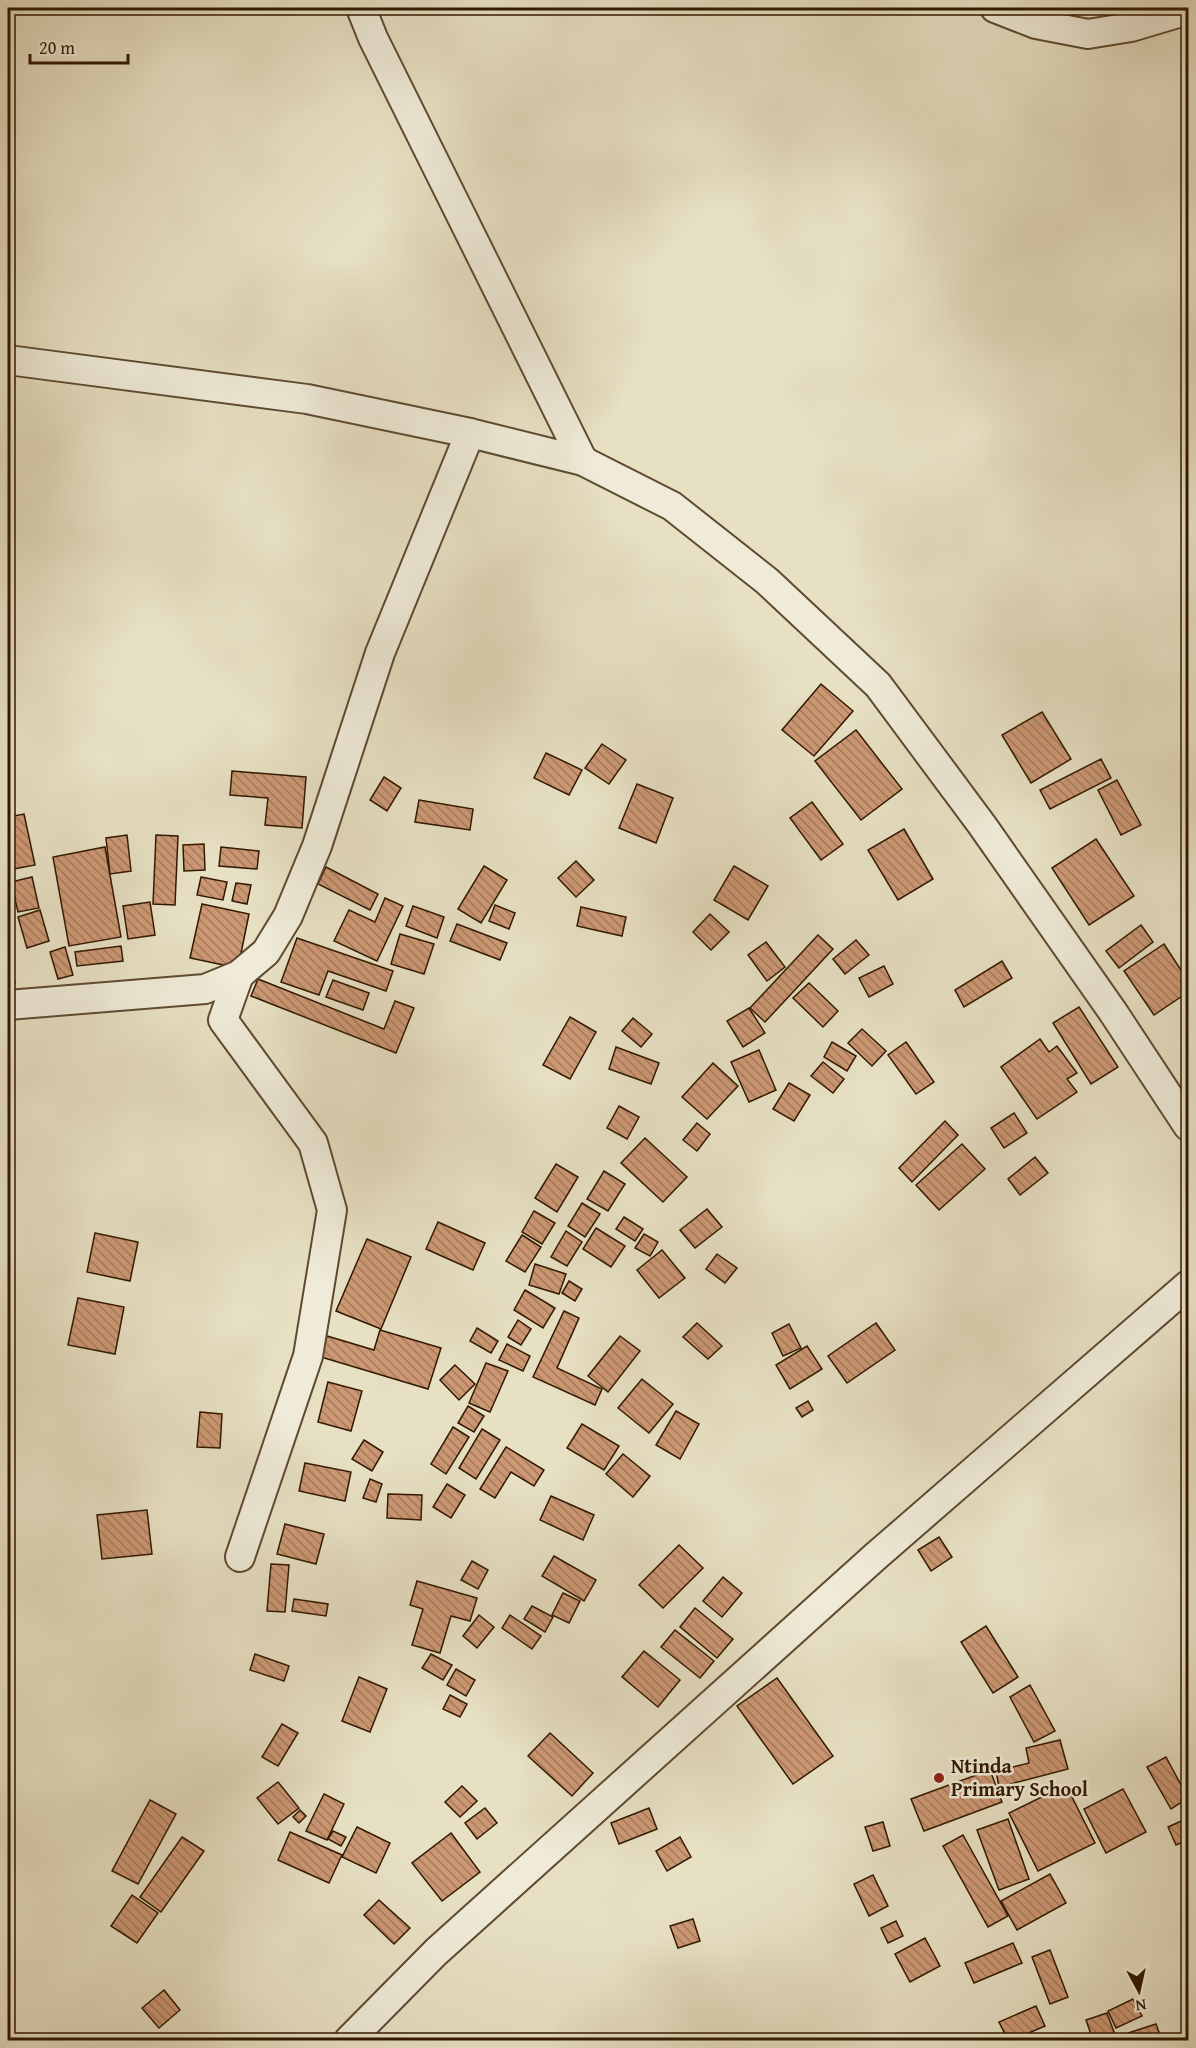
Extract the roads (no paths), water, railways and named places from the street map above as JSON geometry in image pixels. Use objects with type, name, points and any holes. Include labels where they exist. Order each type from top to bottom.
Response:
[{"type":"street","points":[[361,8],[583,461]]},
{"type":"street","points":[[995,8],[1036,24],[1088,34],[1131,27],[1188,10]]},
{"type":"street","points":[[8,360],[307,399],[470,433],[583,461],[672,506],[768,581],[878,686],[982,825],[1113,1012],[1188,1126]]},
{"type":"street","points":[[8,1005],[205,989],[238,975],[266,952],[288,916],[317,846],[380,653],[470,433]]},
{"type":"street","points":[[238,975],[223,1020],[313,1143],[332,1210],[308,1356],[240,1557]]},
{"type":"street","points":[[349,2040],[436,1952],[876,1556],[1188,1285]]},
{"type":"place","name":"Ntinda Primary School","points":[[939,1778]]}]
